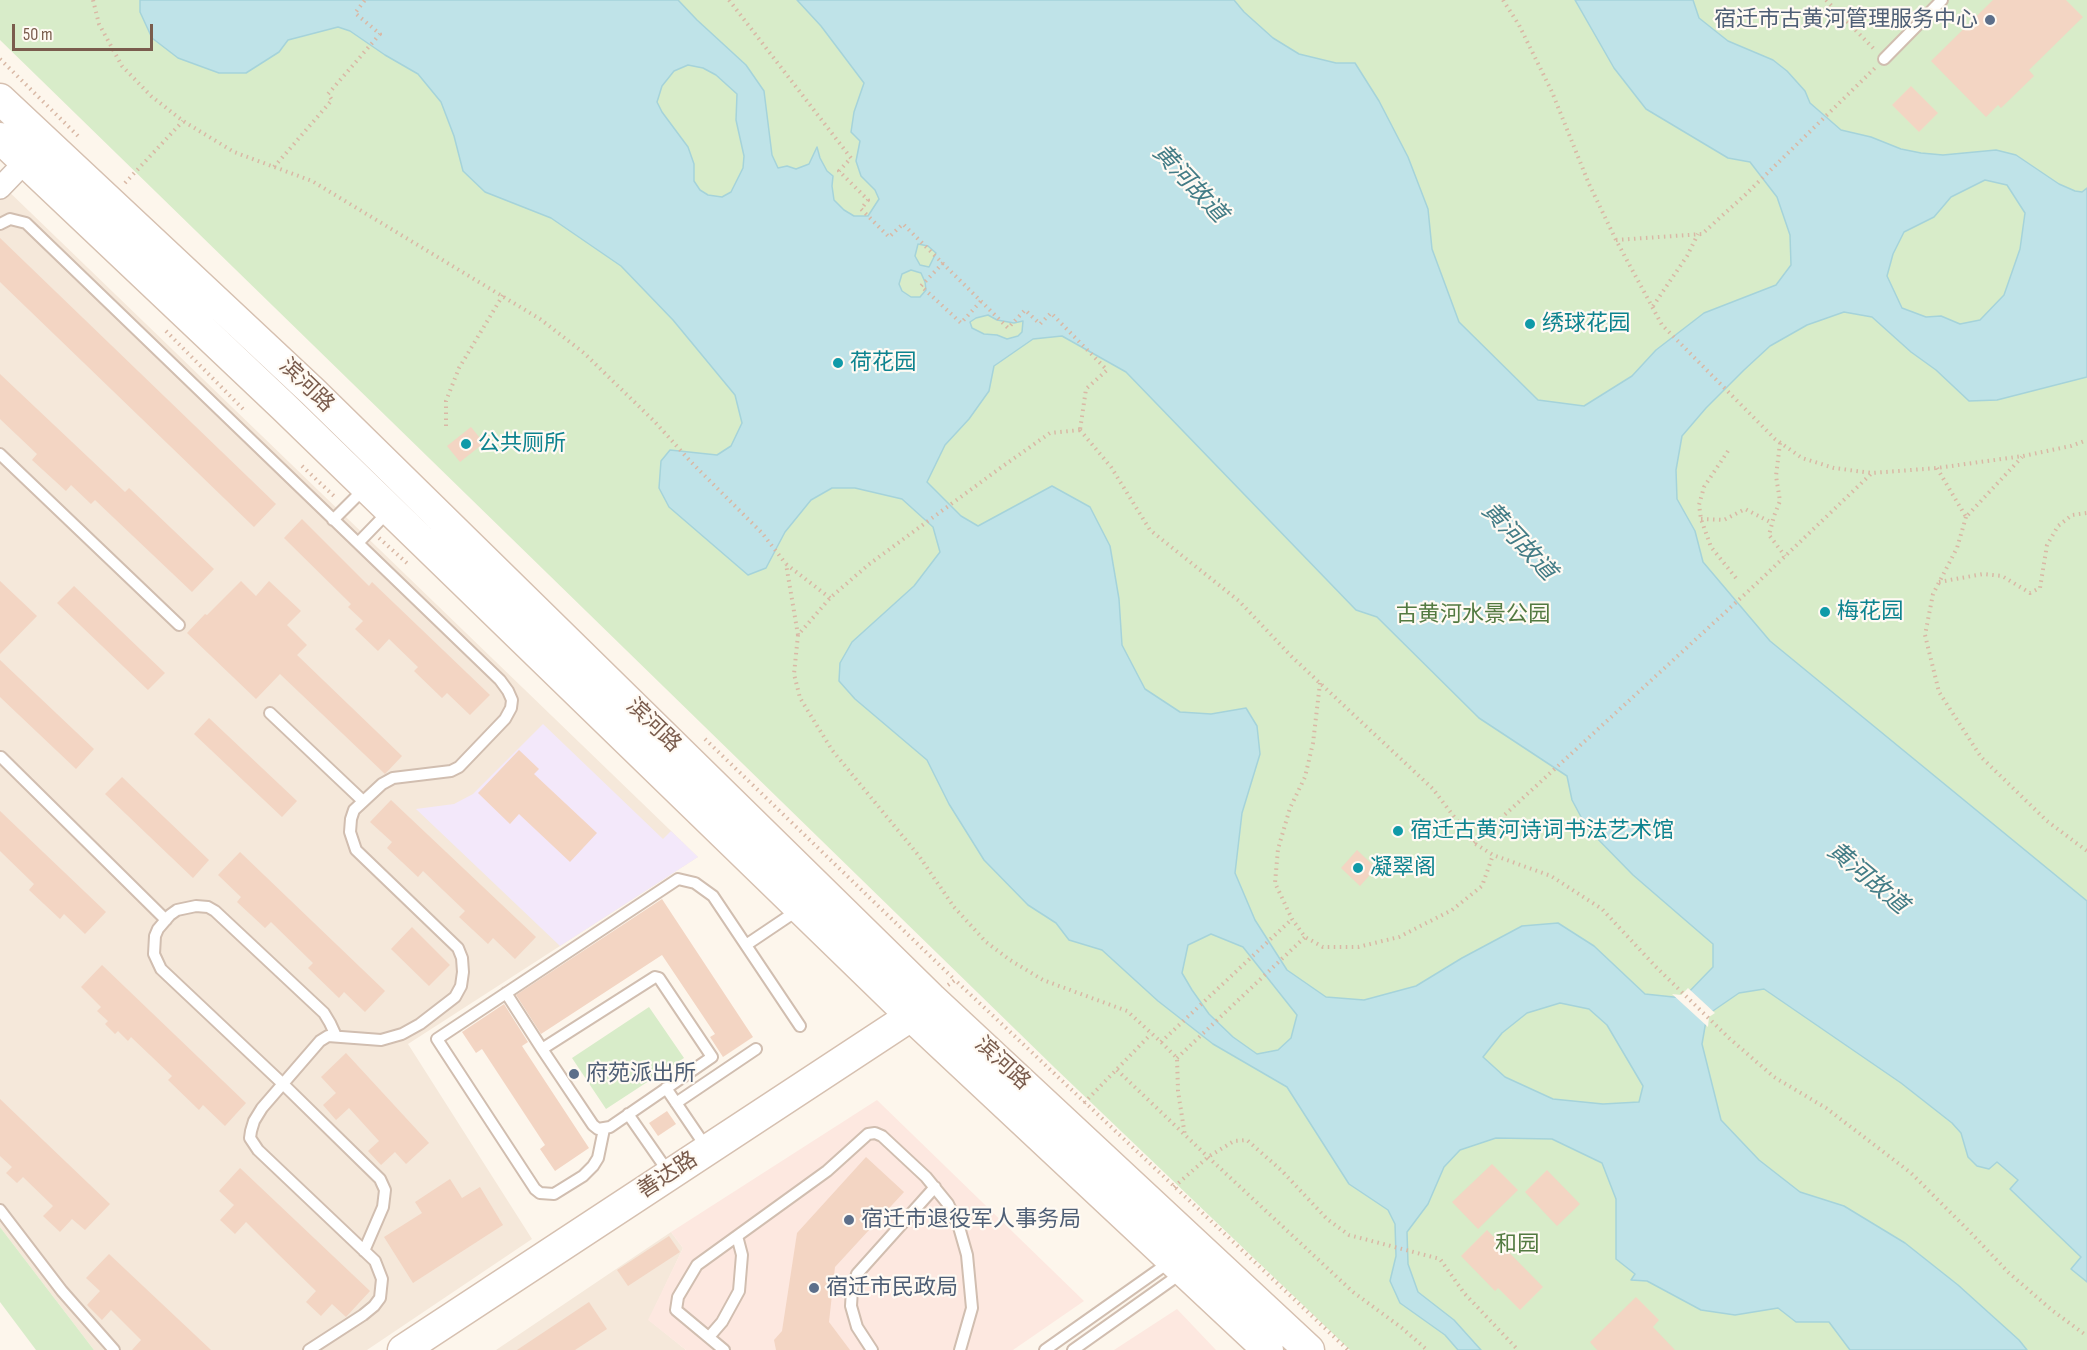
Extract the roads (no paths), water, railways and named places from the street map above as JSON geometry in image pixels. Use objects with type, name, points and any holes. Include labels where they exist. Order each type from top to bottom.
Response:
[{"type":"main road","name":"滨河路","points":[[0,99],[313,392],[921,1007],[1190,1257],[1309,1350]]},
{"type":"main road","name":"滨河路","points":[[8,148],[366,486],[800,908],[921,1007]]},
{"type":"main road","name":"善达路","points":[[403,1350],[921,1007]]},
{"type":"main road","name":"滨河路","points":[[1190,1257],[1268,1350]]},
{"type":"street","points":[[0,188],[8,148]]},
{"type":"lane","points":[[1884,59],[1942,0]]},
{"type":"lane","points":[[0,224],[10,219],[26,223],[500,680],[512,700],[511,708],[505,719],[459,767],[451,771],[393,778],[382,784],[363,801],[354,810],[351,819],[351,832],[356,850],[458,948],[462,958],[463,972],[461,986],[455,998],[420,1024],[402,1034],[381,1040],[327,1036],[283,1084],[254,1121],[250,1138],[258,1150],[375,1261],[380,1270],[382,1279],[380,1298],[374,1306],[309,1350]]},
{"type":"lane","points":[[0,454],[179,625]]},
{"type":"lane","points":[[333,520],[366,486]]},
{"type":"lane","points":[[358,543],[390,510]]},
{"type":"lane","points":[[270,712],[363,801]]},
{"type":"lane","points":[[1,757],[166,920]]},
{"type":"lane","points":[[604,1129],[598,1158],[584,1176],[554,1194],[548,1195],[535,1189],[437,1039],[678,879],[695,883],[713,896],[800,1026]]},
{"type":"lane","points":[[336,1035],[324,1013],[215,911],[208,907],[187,907],[177,910],[158,929],[154,954],[161,969],[380,1179],[385,1190],[383,1208],[364,1251]]},
{"type":"lane","points":[[746,945],[800,908]]},
{"type":"lane","points":[[506,993],[542,1049],[592,1125],[598,1129],[604,1129],[628,1114],[712,1057],[659,978],[655,977],[542,1049]]},
{"type":"lane","points":[[676,1103],[756,1049]]},
{"type":"lane","points":[[666,1088],[708,1149]]},
{"type":"lane","points":[[628,1114],[670,1174]]},
{"type":"lane","points":[[724,1350],[676,1310],[678,1298],[697,1265],[827,1171],[868,1134],[875,1132],[926,1177],[948,1204],[956,1219],[967,1255],[972,1308],[960,1350]]},
{"type":"lane","points":[[872,1350],[857,1327],[851,1306],[852,1289],[857,1274],[935,1187]]},
{"type":"lane","points":[[0,1210],[62,1292],[114,1350]]},
{"type":"lane","points":[[709,1338],[722,1322],[738,1291],[742,1255],[737,1236]]},
{"type":"lane","points":[[1045,1350],[1124,1294],[1190,1257]]},
{"type":"lane","points":[[1073,1350],[1134,1307],[1190,1257]]},
{"type":"lane","points":[[1124,1294],[1134,1307]]},
{"type":"water","name":"黄河故道","points":[[140,0],[678,0],[746,65],[764,91],[772,155],[778,168],[787,166],[796,169],[809,164],[817,147],[827,171],[833,176],[834,200],[854,216],[868,216],[879,199],[875,190],[861,176],[856,161],[860,141],[851,132],[854,112],[864,83],[821,26],[797,0],[1234,0],[1273,38],[1299,54],[1336,63],[1355,63],[1379,101],[1408,157],[1428,209],[1432,249],[1459,322],[1538,400],[1584,406],[1632,376],[1656,350],[1704,313],[1776,285],[1791,265],[1790,235],[1777,197],[1750,162],[1728,158],[1646,109],[1614,68],[1575,0],[1693,0],[1699,18],[1728,41],[1773,60],[1787,71],[1805,91],[1810,103],[1841,130],[1921,153],[1943,155],[1996,150],[2016,155],[2059,184],[2075,191],[2082,192],[2087,188],[2087,377],[1997,400],[1969,401],[1936,370],[1911,352],[1872,317],[1844,312],[1807,325],[1770,346],[1744,370],[1682,436],[1676,470],[1677,499],[1695,531],[1703,562],[1770,641],[2087,901],[2087,1282],[2071,1269],[2081,1257],[2010,1189],[2018,1180],[1997,1162],[1989,1169],[1977,1166],[1968,1157],[1961,1133],[1952,1123],[1901,1083],[1764,989],[1739,993],[1707,1015],[1702,1044],[1721,1120],[1759,1160],[1800,1192],[1844,1206],[1905,1243],[1958,1285],[2027,1350],[1850,1350],[1829,1322],[1796,1322],[1778,1308],[1735,1315],[1701,1310],[1647,1281],[1631,1280],[1635,1274],[1616,1259],[1616,1199],[1602,1163],[1552,1139],[1496,1138],[1460,1150],[1444,1167],[1428,1204],[1407,1232],[1408,1264],[1418,1292],[1454,1320],[1481,1350],[1458,1350],[1445,1335],[1400,1303],[1390,1281],[1396,1256],[1395,1224],[1388,1210],[1349,1184],[1287,1087],[1213,1044],[1158,1001],[1102,950],[1069,940],[1056,923],[1028,905],[984,860],[949,804],[927,760],[855,699],[839,681],[840,663],[852,642],[914,586],[940,552],[933,527],[902,499],[855,488],[832,488],[811,500],[785,532],[766,568],[748,575],[669,507],[659,488],[661,461],[670,450],[717,455],[731,446],[742,423],[735,395],[673,320],[621,266],[551,218],[485,192],[463,171],[454,136],[441,102],[418,74],[350,31],[338,27],[288,40],[279,52],[246,73],[219,73],[178,58],[152,38],[140,12]],"holes":[[[688,65],[703,68],[716,75],[737,94],[736,120],[744,156],[743,168],[731,192],[722,197],[708,195],[700,190],[694,181],[694,164],[688,147],[657,102],[662,86],[674,71]],[[1985,180],[2007,185],[2025,213],[2020,249],[2004,295],[1980,320],[1960,324],[1941,316],[1926,317],[1902,308],[1887,276],[1893,254],[1904,232],[1934,217],[1951,197]],[[918,244],[928,246],[936,253],[929,267],[920,265],[915,256]],[[911,270],[921,273],[926,290],[920,297],[911,297],[902,291],[899,284],[902,274]],[[988,315],[997,320],[1014,323],[1023,321],[1022,332],[1018,336],[1007,339],[984,334],[972,328],[970,322]],[[1062,336],[1126,372],[1356,610],[1377,617],[1479,718],[1567,776],[1572,800],[1587,828],[1633,875],[1713,944],[1713,967],[1683,998],[1645,994],[1594,946],[1558,923],[1522,926],[1416,986],[1364,1000],[1326,997],[1287,970],[1255,920],[1235,873],[1242,813],[1260,754],[1257,726],[1246,708],[1211,714],[1180,712],[1145,689],[1122,645],[1119,599],[1110,546],[1090,507],[1052,486],[978,526],[961,516],[927,482],[945,445],[969,419],[989,391],[994,366],[1033,339]],[[1211,934],[1243,947],[1297,1015],[1291,1038],[1278,1050],[1257,1054],[1233,1037],[1209,1014],[1182,973],[1188,945]],[[1560,1003],[1589,1009],[1607,1025],[1643,1086],[1639,1102],[1603,1104],[1553,1099],[1505,1077],[1483,1057],[1502,1033],[1527,1013]]]},
{"type":"place","name":"宿迁市古黄河管理服务中心","points":[[1990,20]]},
{"type":"place","name":"绣球花园","points":[[1530,324]]},
{"type":"place","name":"荷花园","points":[[838,363]]},
{"type":"place","name":"公共厕所","points":[[466,444]]},
{"type":"place","name":"梅花园","points":[[1825,612]]},
{"type":"place","name":"宿迁古黄河诗词书法艺术馆","points":[[1398,831]]},
{"type":"place","name":"凝翠阁","points":[[1358,868]]},
{"type":"place","name":"府苑派出所","points":[[574,1074]]},
{"type":"place","name":"宿迁市退役军人事务局","points":[[849,1220]]},
{"type":"place","name":"宿迁市民政局","points":[[814,1288]]},
{"type":"park label","name":"古黄河水景公园","points":[[1473,615]]},
{"type":"park label","name":"和园","points":[[1517,1245]]}]
